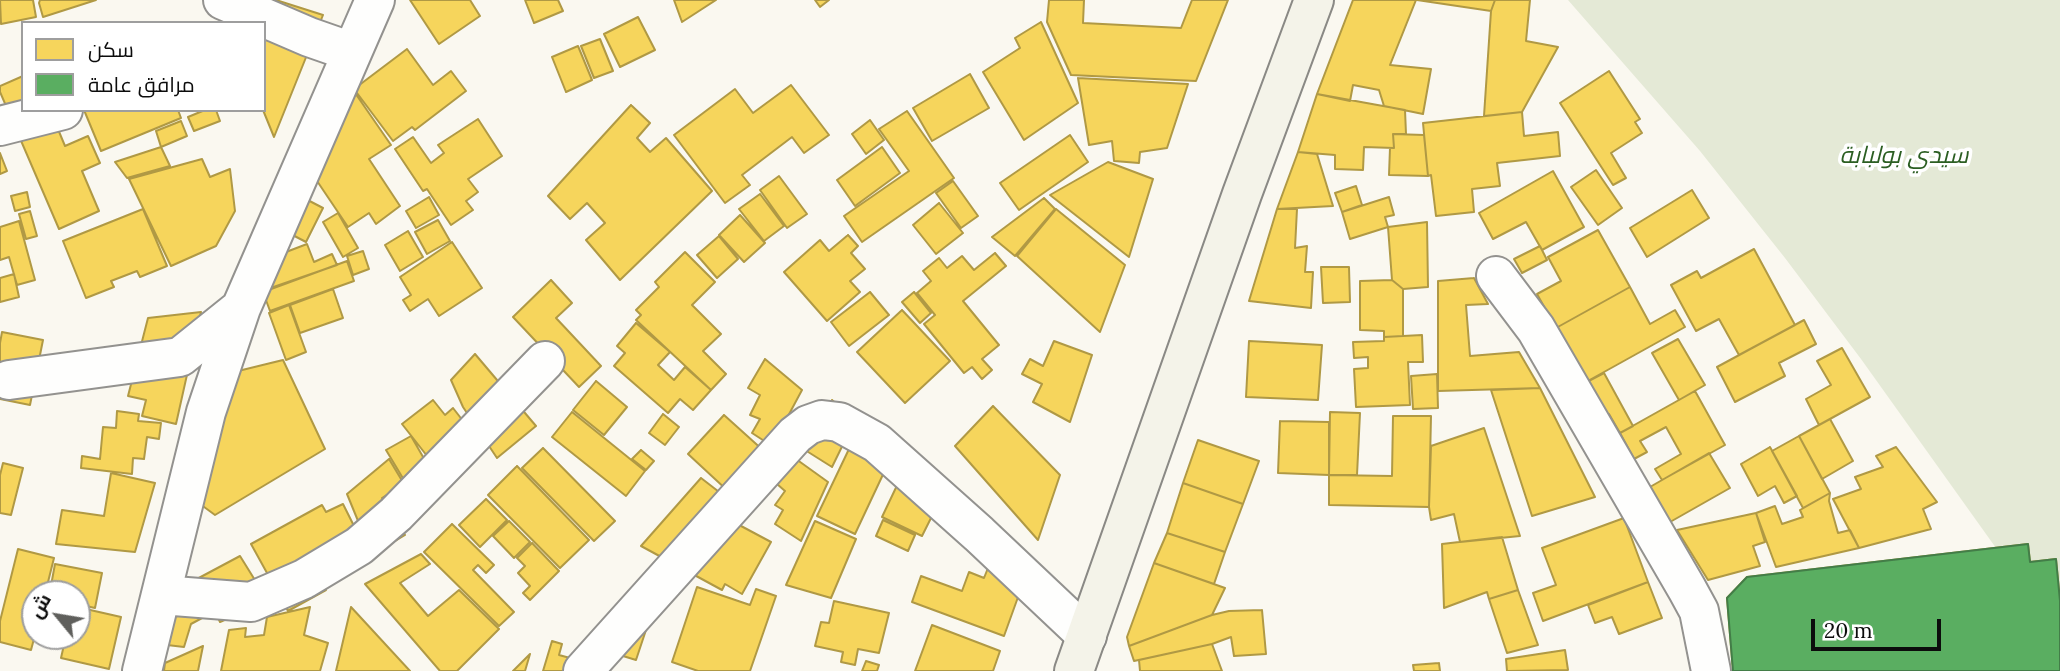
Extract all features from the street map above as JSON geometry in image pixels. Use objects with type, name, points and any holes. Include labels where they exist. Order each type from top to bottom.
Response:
[{"type":"street","points":[[223,0],[263,21]]},
{"type":"street","points":[[142,671],[206,412],[241,309],[375,0]]},
{"type":"street","points":[[1080,654],[1242,194],[1314,0]]},
{"type":"street","points":[[267,23],[352,52]]},
{"type":"street","points":[[0,126],[55,112]]},
{"type":"street","points":[[1496,276],[1536,330],[1699,611],[1711,671]]},
{"type":"street","points":[[9,380],[180,357],[241,309]]},
{"type":"street","points":[[161,594],[251,602],[304,579],[359,546],[396,514],[545,361]]},
{"type":"street","points":[[583,671],[794,435],[808,425],[822,420],[839,422],[877,443],[979,534],[1080,654]]},
{"type":"green space","name":"سيدي بولبابة","points":[[1568,0],[2060,0],[2060,601],[2056,560],[2030,562],[2028,544],[1996,548],[1785,258],[1700,151]]},
{"type":"building: سكن","points":[[0,0],[33,0],[36,17],[1,24]]},
{"type":"building: سكن","points":[[40,0],[96,0],[43,17]]},
{"type":"building: سكن","points":[[215,0],[276,0],[323,15],[274,137],[264,112],[266,112],[266,21],[224,21]]},
{"type":"building: سكن","points":[[410,0],[470,0],[480,16],[439,44]]},
{"type":"building: سكن","points":[[525,0],[558,0],[563,11],[534,23]]},
{"type":"building: سكن","points":[[674,0],[716,0],[682,22]]},
{"type":"building: سكن","points":[[815,0],[829,0],[820,7]]},
{"type":"building: سكن","points":[[1049,0],[1084,0],[1083,23],[1181,28],[1192,0],[1228,0],[1196,81],[1071,75],[1047,22]]},
{"type":"building: سكن","points":[[1353,0],[1416,0],[1390,65],[1431,69],[1423,114],[1384,106],[1379,90],[1353,85],[1350,101],[1317,94]]},
{"type":"building: سكن","points":[[1417,0],[1495,0],[1491,11]]},
{"type":"building: سكن","points":[[1495,0],[1530,0],[1526,41],[1558,47],[1522,112],[1484,116],[1491,11]]},
{"type":"building: سكن","points":[[638,17],[655,50],[620,67],[604,34]]},
{"type":"building: سكن","points":[[1041,22],[1078,103],[1024,140],[983,72],[1020,48],[1015,38]]},
{"type":"building: سكن","points":[[600,39],[613,71],[594,78],[581,46]]},
{"type":"building: سكن","points":[[578,46],[592,80],[566,92],[552,57]]},
{"type":"building: سكن","points":[[407,49],[433,85],[451,71],[466,91],[415,130],[412,127],[393,141],[354,89]]},
{"type":"building: سكن","points":[[1609,71],[1640,119],[1635,122],[1642,133],[1611,153],[1626,178],[1613,185],[1560,103]]},
{"type":"building: سكن","points":[[970,74],[989,108],[932,141],[913,108]]},
{"type":"building: سكن","points":[[21,77],[21,112],[51,112],[65,146],[88,136],[100,163],[82,171],[99,211],[59,229],[0,92],[0,86]]},
{"type":"building: سكن","points":[[1078,78],[1188,84],[1167,148],[1140,152],[1139,163],[1114,161],[1112,141],[1089,145]]},
{"type":"building: سكن","points":[[791,85],[829,135],[804,153],[792,137],[742,175],[750,185],[725,203],[674,135],[735,89],[753,113]]},
{"type":"building: سكن","points":[[353,90],[391,145],[369,159],[400,206],[376,224],[369,213],[348,227],[313,175]]},
{"type":"building: سكن","points":[[1317,94],[1405,110],[1406,134],[1393,134],[1394,148],[1364,147],[1363,170],[1335,169],[1335,155],[1298,152]]},
{"type":"building: سكن","points":[[631,105],[650,123],[637,138],[650,152],[666,138],[712,191],[620,280],[586,240],[605,223],[587,203],[570,219],[548,196]]},
{"type":"building: سكن","points":[[907,111],[954,178],[862,242],[844,216],[909,171],[879,129]]},
{"type":"building: سكن","points":[[85,112],[179,112],[181,118],[101,151]]},
{"type":"building: سكن","points":[[200,112],[217,112],[220,121],[194,131],[188,117]]},
{"type":"building: سكن","points":[[1522,112],[1524,136],[1558,132],[1560,156],[1497,163],[1500,186],[1472,189],[1474,212],[1436,216],[1431,175],[1428,176],[1423,123]]},
{"type":"building: سكن","points":[[478,119],[502,156],[468,179],[478,192],[466,201],[473,210],[451,225],[427,189],[423,191],[395,149],[413,137],[431,163],[444,153],[438,145]]},
{"type":"building: سكن","points":[[870,120],[884,140],[866,154],[852,134]]},
{"type":"building: سكن","points":[[181,121],[187,136],[161,147],[156,131]]},
{"type":"building: سكن","points":[[1393,134],[1424,135],[1428,176],[1389,175],[1390,148],[1394,148]]},
{"type":"building: سكن","points":[[1070,135],[1088,162],[1019,210],[1000,183]]},
{"type":"building: سكن","points":[[161,147],[170,166],[127,178],[115,162]]},
{"type":"building: سكن","points":[[882,147],[900,173],[855,206],[837,180]]},
{"type":"building: سكن","points":[[1298,152],[1317,154],[1333,206],[1277,209]]},
{"type":"building: سكن","points":[[0,153],[7,171],[0,174]]},
{"type":"building: سكن","points":[[202,159],[210,177],[230,169],[235,211],[216,246],[171,266],[129,179]]},
{"type":"building: سكن","points":[[1108,162],[1153,179],[1129,257],[1050,195]]},
{"type":"building: سكن","points":[[1596,170],[1622,208],[1598,225],[1571,187]]},
{"type":"building: سكن","points":[[1553,171],[1584,227],[1542,250],[1526,222],[1493,239],[1479,213]]},
{"type":"building: سكن","points":[[779,176],[807,214],[787,228],[760,190]]},
{"type":"building: سكن","points":[[953,181],[978,216],[961,228],[936,193]]},
{"type":"building: سكن","points":[[1356,186],[1362,205],[1342,212],[1335,193]]},
{"type":"building: سكن","points":[[1692,190],[1709,218],[1647,257],[1630,228]]},
{"type":"building: سكن","points":[[27,192],[30,207],[15,211],[11,196]]},
{"type":"building: سكن","points":[[760,194],[784,226],[764,241],[739,209]]},
{"type":"building: سكن","points":[[300,196],[323,208],[306,242],[283,230]]},
{"type":"building: سكن","points":[[429,197],[439,215],[416,228],[406,211]]},
{"type":"building: سكن","points":[[1389,197],[1394,215],[1385,217],[1388,227],[1350,239],[1342,212]]},
{"type":"building: سكن","points":[[1044,198],[1055,209],[1015,256],[992,237]]},
{"type":"building: سكن","points":[[939,203],[963,233],[936,254],[913,225]]},
{"type":"building: سكن","points":[[143,209],[167,266],[140,277],[137,271],[111,281],[114,287],[86,298],[63,241]]},
{"type":"building: سكن","points":[[1056,209],[1125,265],[1100,332],[1017,256]]},
{"type":"building: سكن","points":[[1277,209],[1297,209],[1295,248],[1307,246],[1305,272],[1313,272],[1311,308],[1249,301]]},
{"type":"building: سكن","points":[[30,211],[37,236],[26,239],[19,214]]},
{"type":"building: سكن","points":[[338,213],[358,248],[343,257],[323,222]]},
{"type":"building: سكن","points":[[740,215],[765,243],[744,262],[719,235]]},
{"type":"building: سكن","points":[[438,220],[450,241],[427,254],[415,232]]},
{"type":"building: سكن","points":[[19,221],[35,280],[17,285],[9,257],[0,260],[0,227]]},
{"type":"building: سكن","points":[[1427,222],[1428,287],[1403,289],[1392,280],[1388,227]]},
{"type":"building: سكن","points":[[1598,230],[1630,287],[1556,328],[1537,294],[1561,281],[1548,257]]},
{"type":"building: سكن","points":[[408,231],[423,257],[400,271],[385,245]]},
{"type":"building: سكن","points":[[848,235],[858,246],[851,253],[865,269],[850,281],[860,292],[827,321],[784,272],[820,240],[829,251]]},
{"type":"building: سكن","points":[[719,236],[738,259],[717,278],[697,255]]},
{"type":"building: سكن","points":[[452,242],[482,288],[439,316],[428,299],[410,311],[403,300],[411,295],[400,277]]},
{"type":"building: سكن","points":[[307,244],[314,262],[332,254],[337,265],[262,291],[273,257]]},
{"type":"building: سكن","points":[[1540,246],[1547,260],[1522,273],[1514,259]]},
{"type":"building: سكن","points":[[1754,249],[1795,325],[1739,355],[1719,319],[1696,331],[1671,285],[1697,271],[1701,278]]},
{"type":"building: سكن","points":[[363,251],[369,269],[353,275],[347,256]]},
{"type":"building: سكن","points":[[685,252],[715,282],[692,305],[721,334],[703,351],[726,374],[711,390],[636,320],[641,315],[636,310],[659,287],[655,282]]},
{"type":"building: سكن","points":[[995,253],[1006,266],[963,301],[999,345],[982,359],[992,370],[982,379],[972,367],[964,373],[924,324],[935,315],[917,293],[931,281],[923,271],[939,258],[947,268],[962,256],[974,270]]},
{"type":"building: سكن","points":[[347,261],[354,281],[270,311],[263,292]]},
{"type":"building: سكن","points":[[1321,267],[1349,267],[1350,302],[1323,303]]},
{"type":"building: سكن","points":[[14,274],[19,297],[0,302],[0,278]]},
{"type":"building: سكن","points":[[1474,278],[1488,304],[1466,305],[1470,356],[1519,352],[1540,388],[1438,391],[1438,281]]},
{"type":"building: سكن","points":[[551,280],[572,303],[556,318],[601,366],[579,387],[513,317]]},
{"type":"building: سكن","points":[[1392,280],[1403,289],[1403,336],[1384,337],[1384,331],[1360,330],[1360,281]]},
{"type":"building: سكن","points":[[1630,287],[1650,324],[1675,310],[1685,327],[1586,382],[1556,328]]},
{"type":"building: سكن","points":[[333,289],[343,318],[300,333],[290,305]]},
{"type":"building: سكن","points":[[870,292],[889,315],[849,346],[831,322]]},
{"type":"building: سكن","points":[[914,292],[931,313],[920,323],[902,302]]},
{"type":"building: سكن","points":[[289,305],[306,352],[286,360],[269,313]]},
{"type":"building: سكن","points":[[902,310],[950,361],[905,403],[857,352]]},
{"type":"building: سكن","points":[[201,312],[176,424],[142,416],[146,400],[128,396],[148,318]]},
{"type":"building: سكن","points":[[1804,320],[1816,344],[1779,363],[1785,376],[1735,402],[1717,367]]},
{"type":"building: سكن","points":[[636,323],[670,352],[658,365],[674,380],[685,367],[711,390],[693,410],[680,399],[668,413],[614,366],[625,353],[617,346]]},
{"type":"building: سكن","points":[[2,332],[43,340],[30,405],[0,399]]},
{"type":"building: سكن","points":[[1422,335],[1423,362],[1408,362],[1410,405],[1356,407],[1354,369],[1368,368],[1368,357],[1354,358],[1353,342],[1384,341],[1384,337]]},
{"type":"building: سكن","points":[[1678,339],[1705,385],[1679,400],[1652,353]]},
{"type":"building: سكن","points":[[1054,341],[1092,355],[1070,422],[1033,402],[1042,384],[1022,374],[1030,359],[1043,366]]},
{"type":"building: سكن","points":[[1249,341],[1322,345],[1318,400],[1246,397]]},
{"type":"building: سكن","points":[[1842,348],[1870,397],[1819,425],[1806,399],[1831,385],[1817,361]]},
{"type":"building: سكن","points":[[475,354],[536,426],[497,458],[463,407],[451,380]]},
{"type":"building: سكن","points":[[765,359],[802,390],[772,446],[752,433],[760,419],[750,415],[760,395],[748,388]]},
{"type":"building: سكن","points":[[283,360],[325,449],[215,515],[196,501],[234,372]]},
{"type":"building: سكن","points":[[1604,373],[1633,426],[1620,433],[1609,414],[1600,419],[1581,385]]},
{"type":"building: سكن","points":[[1437,374],[1438,408],[1413,409],[1411,376]]},
{"type":"building: سكن","points":[[596,381],[627,407],[604,435],[573,410]]},
{"type":"building: سكن","points":[[1540,388],[1595,497],[1532,516],[1491,390]]},
{"type":"building: سكن","points":[[1695,391],[1725,445],[1662,480],[1655,469],[1681,454],[1666,427],[1640,441],[1647,452],[1634,459],[1620,433]]},
{"type":"building: سكن","points":[[433,400],[445,415],[453,408],[481,444],[442,475],[402,424]]},
{"type":"building: سكن","points":[[832,400],[855,420],[832,467],[805,450]]},
{"type":"building: سكن","points":[[993,406],[1060,475],[1038,540],[955,446]]},
{"type":"building: سكن","points":[[117,411],[139,414],[138,421],[161,423],[159,439],[147,437],[144,459],[133,458],[132,474],[81,468],[82,456],[100,459],[103,427],[116,428]]},
{"type":"building: سكن","points":[[572,412],[645,471],[626,496],[552,437]]},
{"type":"building: سكن","points":[[1330,412],[1360,413],[1357,475],[1329,475]]},
{"type":"building: سكن","points":[[663,414],[679,427],[665,445],[649,433]]},
{"type":"building: سكن","points":[[724,415],[765,452],[729,492],[688,454]]},
{"type":"building: سكن","points":[[1393,416],[1431,416],[1429,507],[1329,505],[1329,475],[1392,476]]},
{"type":"building: سكن","points":[[1830,419],[1853,461],[1822,479],[1799,436]]},
{"type":"building: سكن","points":[[1280,421],[1329,422],[1329,475],[1278,473]]},
{"type":"building: سكن","points":[[860,426],[895,449],[855,534],[817,516]]},
{"type":"building: سكن","points":[[1484,428],[1520,536],[1460,542],[1454,514],[1431,520],[1431,446]]},
{"type":"building: سكن","points":[[411,436],[434,476],[410,490],[386,450]]},
{"type":"building: سكن","points":[[1799,436],[1830,493],[1803,508],[1772,451]]},
{"type":"building: سكن","points":[[1198,440],[1259,461],[1243,504],[1183,483]]},
{"type":"building: سكن","points":[[1770,447],[1797,496],[1784,503],[1775,486],[1758,496],[1741,464]]},
{"type":"building: سكن","points":[[1896,447],[1937,502],[1923,509],[1931,529],[1859,548],[1833,499],[1861,489],[1855,477],[1883,467],[1876,456]]},
{"type":"building: سكن","points":[[543,448],[615,521],[594,541],[522,468]]},
{"type":"building: سكن","points":[[641,450],[654,461],[646,470],[632,459]]},
{"type":"building: سكن","points":[[1709,453],[1730,488],[1663,526],[1643,491]]},
{"type":"building: سكن","points":[[789,454],[828,482],[801,541],[775,524],[783,510],[775,505],[785,491],[769,477]]},
{"type":"building: سكن","points":[[911,456],[944,492],[922,536],[882,517]]},
{"type":"building: سكن","points":[[389,459],[404,484],[382,498],[405,535],[372,555],[347,494]]},
{"type":"building: سكن","points":[[3,463],[23,468],[11,515],[0,513],[0,475]]},
{"type":"building: سكن","points":[[517,466],[589,540],[560,568],[488,495]]},
{"type":"building: سكن","points":[[111,473],[155,483],[135,552],[56,544],[62,510],[104,516]]},
{"type":"building: سكن","points":[[701,478],[723,495],[713,511],[771,542],[742,594],[725,584],[722,590],[641,546]]},
{"type":"building: سكن","points":[[1183,483],[1243,504],[1225,552],[1167,533]]},
{"type":"building: سكن","points":[[1830,493],[1829,501],[1838,533],[1850,530],[1859,548],[1776,567],[1756,513],[1775,506],[1782,524],[1803,517],[1800,510]]},
{"type":"building: سكن","points":[[486,499],[507,520],[480,547],[459,525]]},
{"type":"building: سكن","points":[[343,504],[358,534],[322,583],[326,590],[288,611],[251,544],[322,505],[326,512]]},
{"type":"building: سكن","points":[[1756,513],[1765,542],[1753,546],[1760,566],[1708,580],[1677,530]]},
{"type":"building: سكن","points":[[1624,518],[1648,582],[1543,621],[1533,593],[1556,585],[1542,548]]},
{"type":"building: سكن","points":[[883,520],[915,535],[908,551],[876,536]]},
{"type":"building: سكن","points":[[509,521],[530,542],[514,558],[493,536]]},
{"type":"building: سكن","points":[[815,521],[856,539],[831,598],[786,585]]},
{"type":"building: سكن","points":[[452,524],[494,565],[486,573],[478,565],[473,570],[514,612],[499,626],[424,552]]},
{"type":"building: سكن","points":[[1167,533],[1225,552],[1214,584],[1154,563]]},
{"type":"building: سكن","points":[[1502,537],[1518,590],[1489,599],[1487,592],[1444,608],[1442,544]]},
{"type":"building: سكن","points":[[532,543],[559,571],[530,600],[523,593],[530,586],[518,573],[525,566],[517,558]]},
{"type":"building: سكن","points":[[2028,544],[2030,562],[2056,559],[2060,601],[2060,671],[1733,671],[1727,598],[1747,577]]},
{"type":"building: سكن","points":[[996,548],[1022,586],[1004,636],[912,602],[921,576],[962,591],[969,572],[984,578]]},
{"type":"building: سكن","points":[[18,549],[54,558],[48,580],[21,580],[21,647],[0,642],[0,621]]},
{"type":"building: سكن","points":[[421,554],[430,564],[400,583],[428,616],[459,590],[499,629],[457,671],[440,671],[365,584]]},
{"type":"building: سكن","points":[[240,556],[258,585],[245,611],[220,622],[215,611],[191,624],[184,647],[167,645],[180,588]]},
{"type":"building: سكن","points":[[1154,563],[1225,588],[1212,615],[1129,646],[1127,637]]},
{"type":"building: سكن","points":[[55,564],[102,573],[95,608],[91,607],[91,580],[52,580]]},
{"type":"building: سكن","points":[[1648,582],[1662,618],[1619,634],[1612,617],[1595,623],[1588,605]]},
{"type":"building: سكن","points":[[697,587],[750,605],[756,589],[776,596],[750,671],[698,671],[672,662]]},
{"type":"building: سكن","points":[[1518,590],[1538,645],[1507,653],[1489,599]]},
{"type":"building: سكن","points":[[834,601],[889,613],[879,653],[858,649],[855,665],[841,662],[843,652],[815,646],[821,622],[829,623]]},
{"type":"building: سكن","points":[[310,607],[304,635],[328,643],[320,671],[221,671],[229,630],[246,628],[245,637],[264,635],[267,617]]},
{"type":"building: سكن","points":[[351,607],[410,671],[336,671]]},
{"type":"building: سكن","points":[[91,610],[121,617],[109,669],[61,658],[63,650],[91,650]]},
{"type":"building: سكن","points":[[1262,610],[1266,654],[1234,656],[1231,637],[1212,644],[1134,661],[1129,646],[1212,615],[1229,611]]},
{"type":"building: سكن","points":[[607,615],[647,627],[636,660],[597,648]]},
{"type":"building: سكن","points":[[932,625],[1000,651],[993,671],[915,671]]},
{"type":"building: سكن","points":[[552,641],[562,644],[559,655],[592,664],[604,671],[543,671]]},
{"type":"building: سكن","points":[[1212,644],[1222,671],[1140,671],[1139,660]]},
{"type":"building: سكن","points":[[203,646],[198,671],[164,671],[165,663]]},
{"type":"building: سكن","points":[[1565,650],[1568,670],[1507,671],[1506,659]]},
{"type":"building: سكن","points":[[530,654],[525,671],[513,671]]},
{"type":"building: سكن","points":[[866,661],[879,665],[877,671],[862,671]]},
{"type":"building: سكن","points":[[1439,663],[1440,671],[1414,671],[1413,665]]},
{"type":"building: مرافق عامة","points":[[2028,544],[2030,562],[2056,559],[2060,601],[2060,671],[1733,671],[1727,598],[1747,577]]}]
